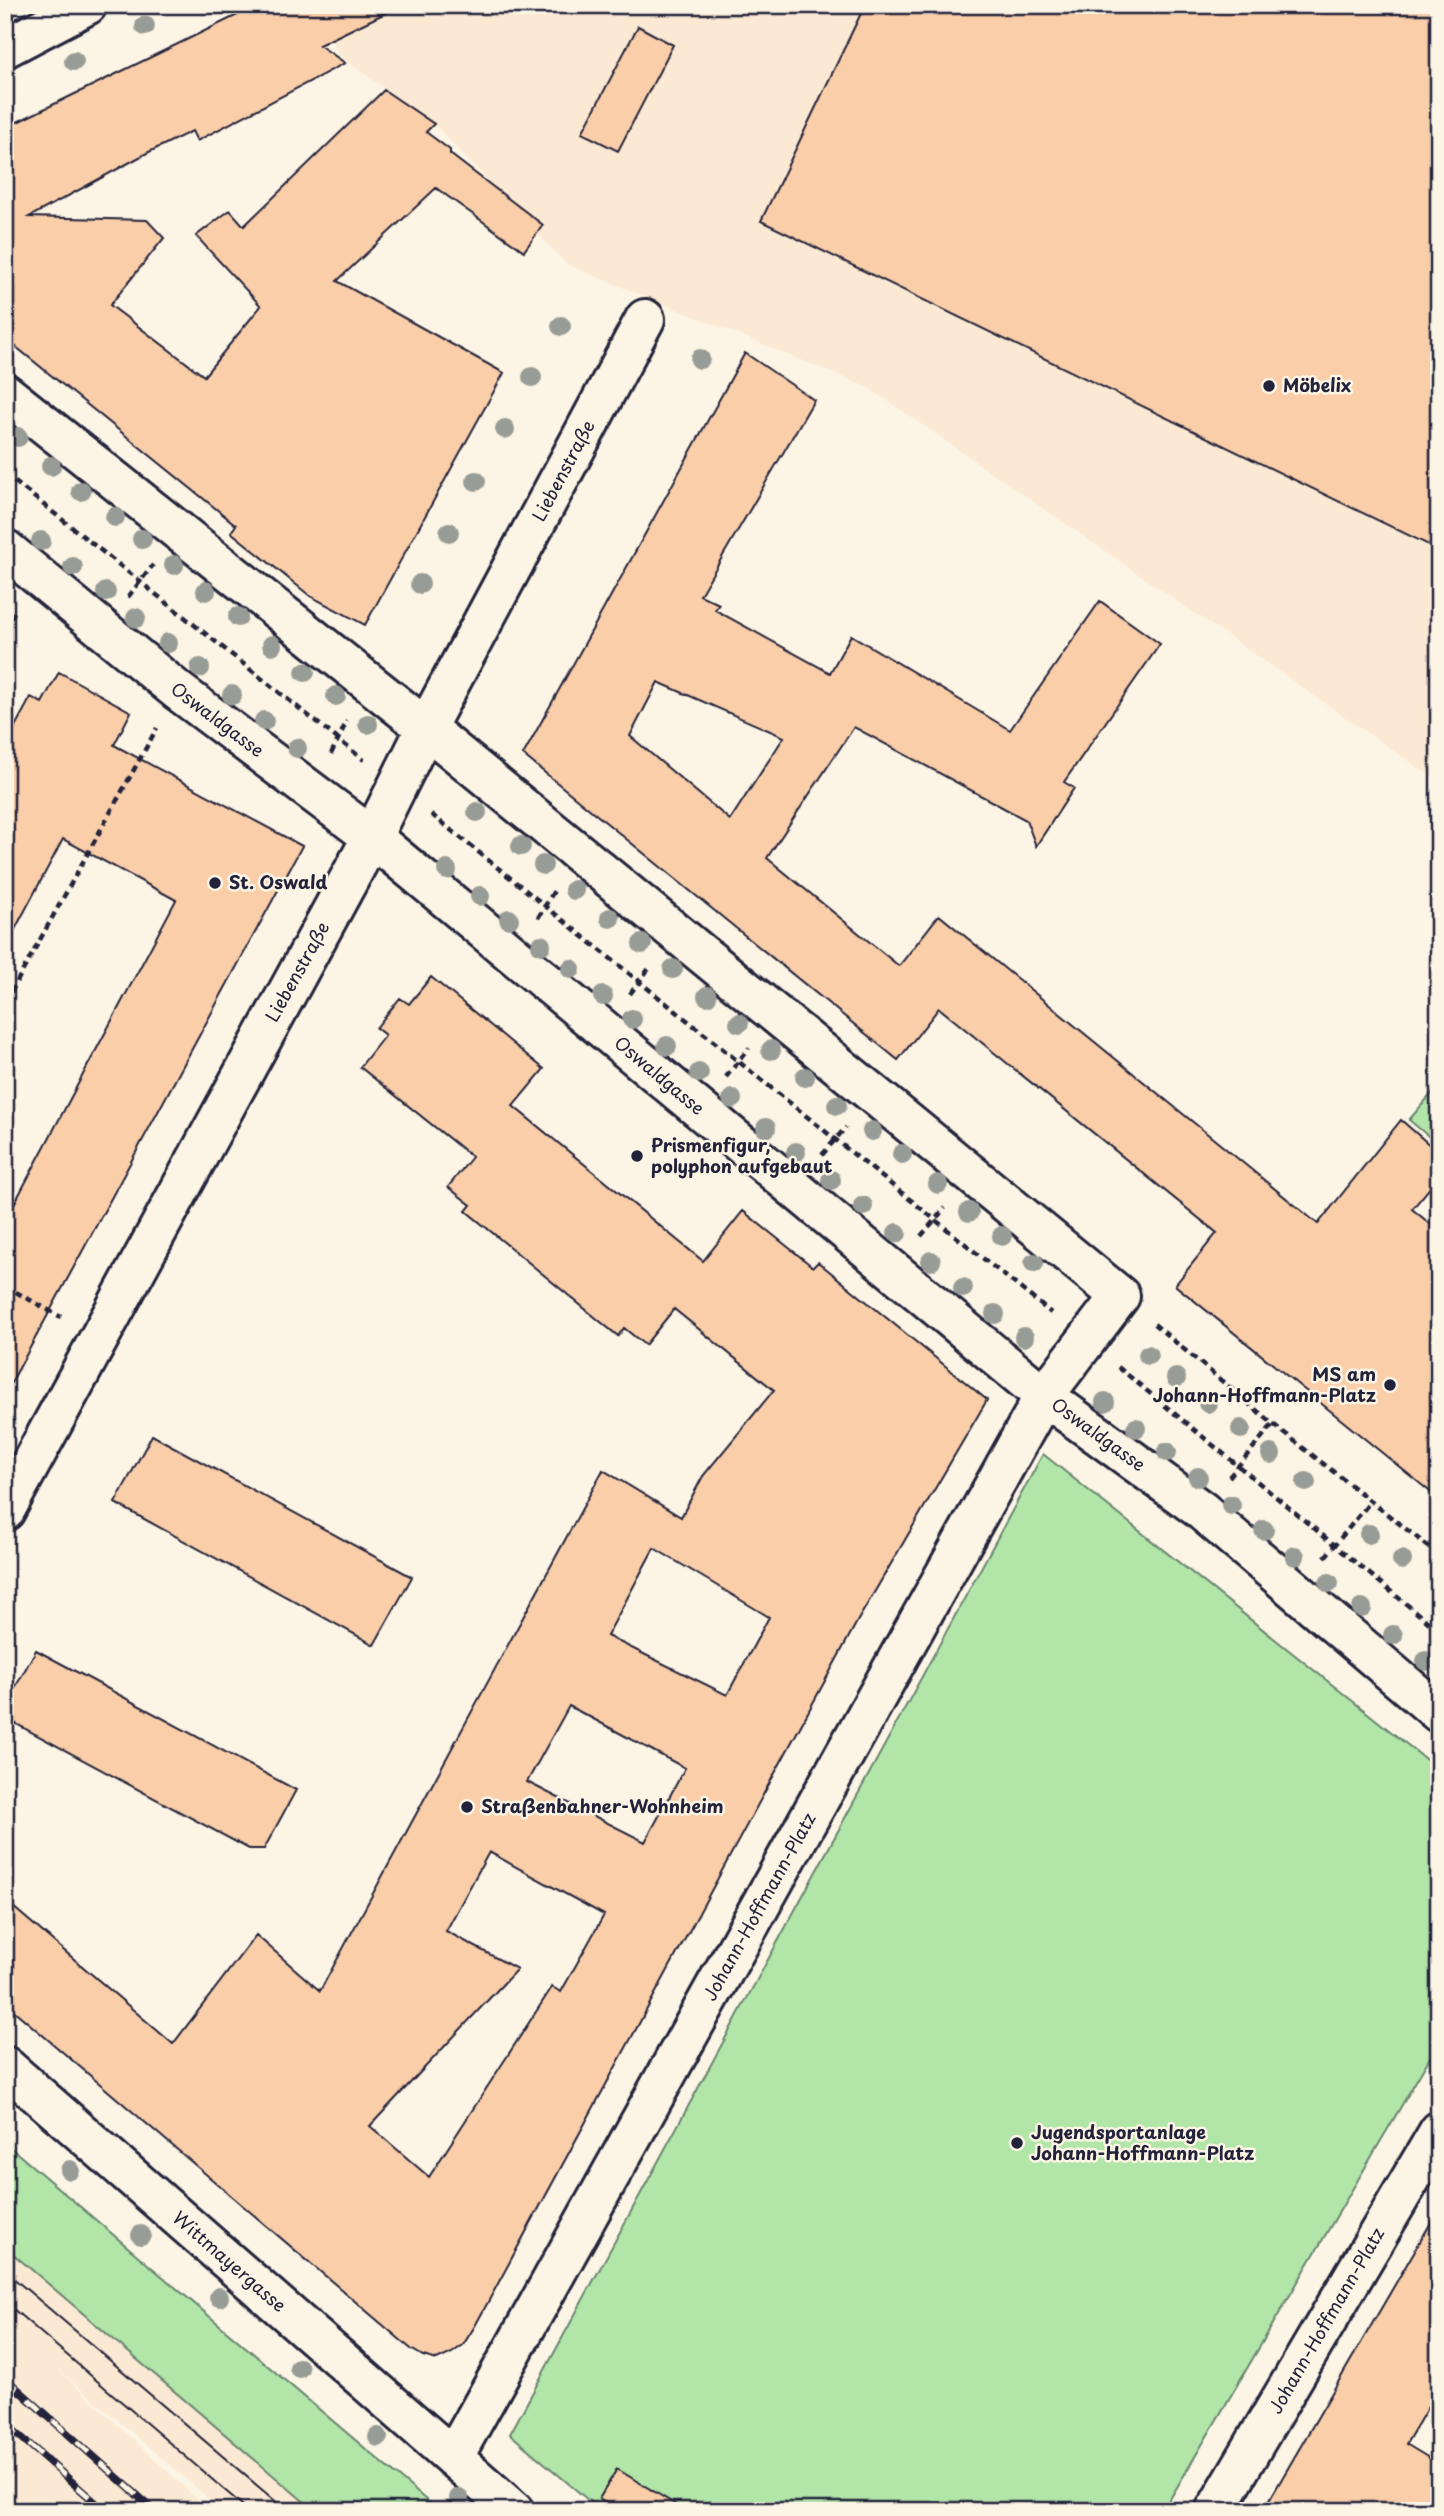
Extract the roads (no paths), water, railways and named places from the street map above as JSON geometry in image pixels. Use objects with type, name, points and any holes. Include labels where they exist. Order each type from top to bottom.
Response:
[{"type":"street","points":[[5,48],[87,5]]},
{"type":"street","name":"Liebenstraße","points":[[5,1510],[372,837],[425,728],[645,319]]},
{"type":"street","points":[[5,393],[425,728]]},
{"type":"street","name":"Oswaldgasse","points":[[5,550],[178,691],[372,837],[1044,1396],[1201,1510],[1439,1713]]},
{"type":"street","name":"Johann-Hoffmann-Platz","points":[[425,728],[1119,1296],[1044,1396],[453,2458]]},
{"type":"street","name":"Wittmayergasse","points":[[5,2066],[453,2458]]},
{"type":"street","name":"Johann-Hoffmann-Platz","points":[[1215,2511],[1439,2131]]},
{"type":"street","points":[[453,2458],[514,2511]]},
{"type":"tram line","points":[[5,2271],[287,2511]]},
{"type":"tram line","points":[[5,2302],[249,2511]]},
{"type":"railway","points":[[5,2378],[155,2511]]},
{"type":"railway","points":[[5,2423],[105,2511]]},
{"type":"railway","points":[[5,2499],[19,2511]]},
{"type":"place","name":"Möbelix","points":[[1269,386]]},
{"type":"place","name":"St. Oswald","points":[[215,883]]},
{"type":"place","name":"Prismenfigur, polyphon aufgebaut","points":[[637,1156]]},
{"type":"place","name":"MS am Johann-Hoffmann-Platz","points":[[1390,1385]]},
{"type":"place","name":"Straßenbahner-Wohnheim","points":[[467,1807]]},
{"type":"place","name":"Jugendsportanlage Johann-Hoffmann-Platz","points":[[1017,2143]]}]
